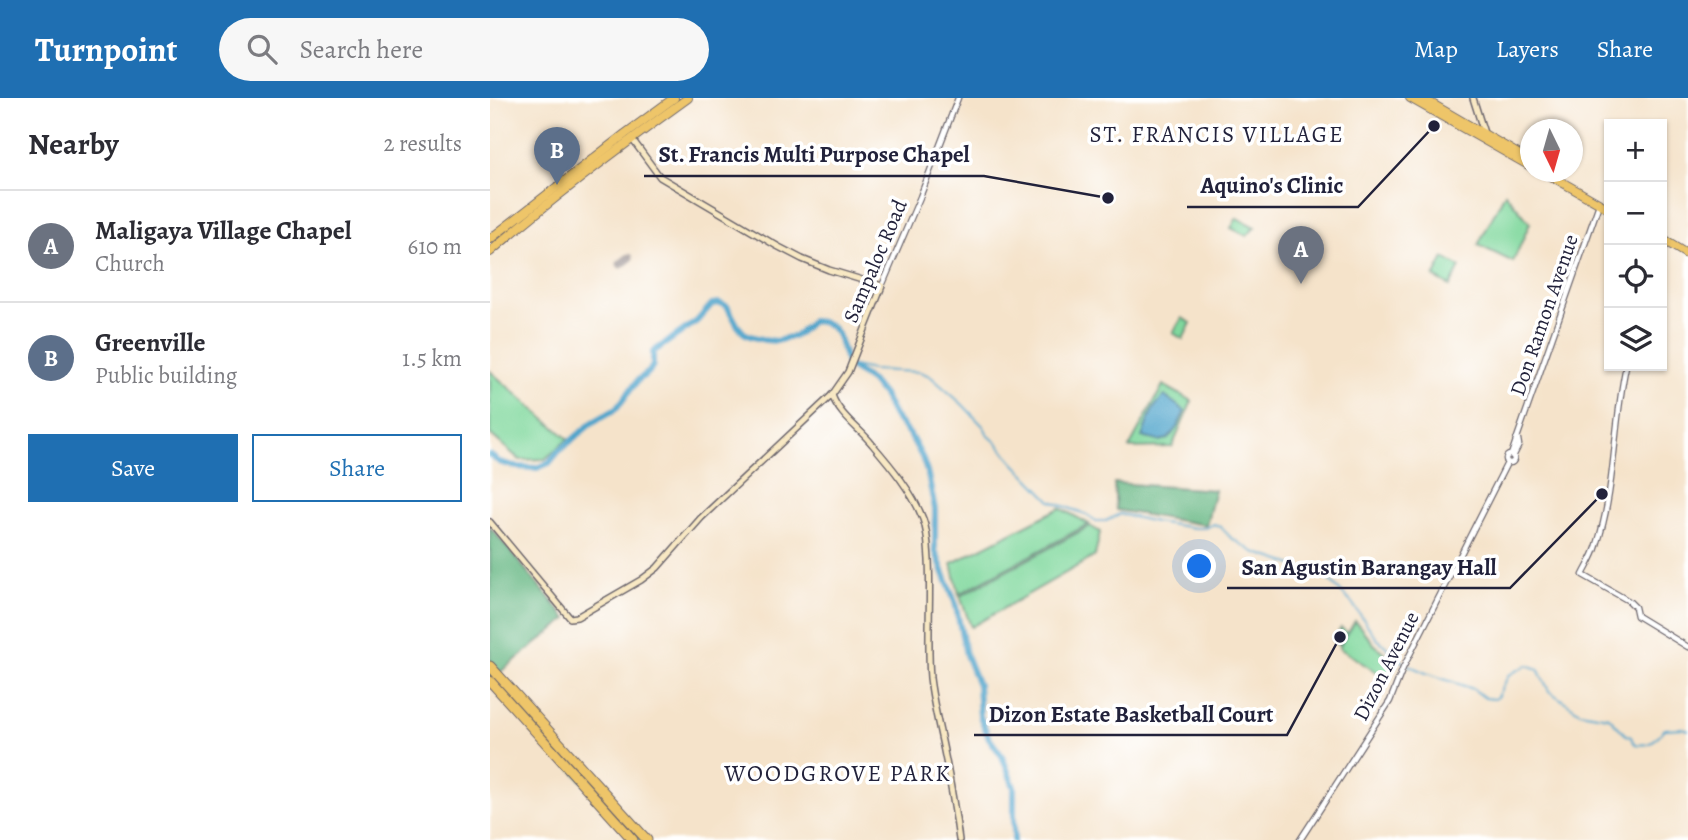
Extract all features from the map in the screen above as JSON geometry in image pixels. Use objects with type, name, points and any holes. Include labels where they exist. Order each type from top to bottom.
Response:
[{"type":"highway","points":[[490,252],[674,98]]},
{"type":"highway","points":[[490,238],[688,98]]},
{"type":"highway","points":[[1410,98],[1520,157]]},
{"type":"highway","points":[[1422,98],[1482,136]]},
{"type":"highway","points":[[1562,182],[1604,206]]},
{"type":"highway","points":[[1667,242],[1688,255]]},
{"type":"highway","points":[[490,666],[647,840]]},
{"type":"highway","points":[[490,681],[633,840]]},
{"type":"main road","points":[[1471,98],[1482,136]]},
{"type":"main road","points":[[632,139],[660,177],[777,246],[829,270],[881,286]]},
{"type":"main road","name":"Sampaloc Road","points":[[490,522],[572,618],[650,573],[701,518],[832,395],[845,379],[881,286]]},
{"type":"main road","points":[[832,395],[843,413],[871,442],[908,490],[926,528],[930,677],[959,840]]},
{"type":"street","name":"Sampaloc Road","points":[[881,286],[920,197],[958,98]]},
{"type":"street","name":"Don Ramon Avenue","points":[[1512,456],[1519,445],[1518,438],[1599,203]]},
{"type":"street","points":[[1625,371],[1603,520],[1596,548],[1583,575],[1633,604],[1637,616],[1688,647]]},
{"type":"street","name":"Dizon Avenue","points":[[1300,840],[1390,701],[1406,661],[1507,463],[1506,458],[1512,456]]},
{"type":"green space","points":[[1505,193],[1530,223],[1513,262],[1478,245]]},
{"type":"green space","points":[[1237,218],[1255,227],[1247,236],[1231,228]]},
{"type":"green space","points":[[1444,258],[1460,267],[1450,286],[1434,277]]},
{"type":"green space","points":[[1182,318],[1191,323],[1183,339],[1173,333]]},
{"type":"green space","points":[[490,371],[568,439],[545,459],[520,460],[490,434]]},
{"type":"green space","points":[[1163,385],[1192,401],[1172,447],[1129,448]]},
{"type":"green space","points":[[1114,483],[1215,490],[1206,525],[1116,510]]},
{"type":"green space","points":[[1060,508],[1089,524],[959,594],[952,563]]},
{"type":"green space","points":[[1090,526],[1100,532],[1095,556],[971,627],[960,596]]},
{"type":"green space","points":[[490,527],[567,619],[498,674],[490,665]]},
{"type":"green space","points":[[1355,621],[1374,644],[1397,664],[1387,679],[1339,648],[1347,633],[1338,645],[1333,641],[1341,628],[1348,633]]},
{"type":"green space","points":[[490,669],[644,840],[635,840],[490,678]]},
{"type":"water","points":[[1165,396],[1185,411],[1178,426],[1168,439],[1158,441],[1142,437],[1153,409]]},
{"type":"waterway","points":[[490,455],[499,462],[517,467],[537,468],[549,463],[593,422],[616,409],[638,380],[649,372],[653,365],[653,352],[697,321],[712,304],[727,306],[744,333],[765,340],[777,341],[797,335],[812,321],[829,325],[838,336],[848,365],[873,383],[883,395],[922,457],[935,509],[935,550],[955,602],[966,655],[978,685],[980,716],[989,738],[1002,756],[1014,787],[1014,840]]},
{"type":"waterway","points":[[853,366],[872,370],[920,372],[930,376],[962,404],[1051,501],[1096,521],[1106,521],[1120,514],[1195,528],[1214,524],[1254,552],[1330,581],[1352,603],[1377,639],[1403,662]]},
{"type":"waterway","points":[[1408,665],[1473,689],[1485,698],[1494,699],[1509,675],[1527,665],[1538,669],[1549,691],[1580,712],[1609,717],[1635,744],[1650,743],[1665,729],[1688,730]]},
{"type":"taxiway","points":[[621,264],[629,258]]},
{"type":"place","name":"Aquino's Clinic","points":[[1434,126]]},
{"type":"place","name":"Greenville","points":[[557,185]]},
{"type":"place","name":"St. Francis Multi Purpose Chapel","points":[[1108,198]]},
{"type":"place","name":"Maligaya Village Chapel","points":[[1301,284]]},
{"type":"place","name":"San Agustin Barangay Hall","points":[[1602,494]]},
{"type":"place","name":"Dizon Estate Basketball Court","points":[[1340,637]]},
{"type":"district","name":"ST. FRANCIS VILLAGE","points":[[1217,134]]},
{"type":"district","name":"WOODGROVE PARK","points":[[838,773]]}]
